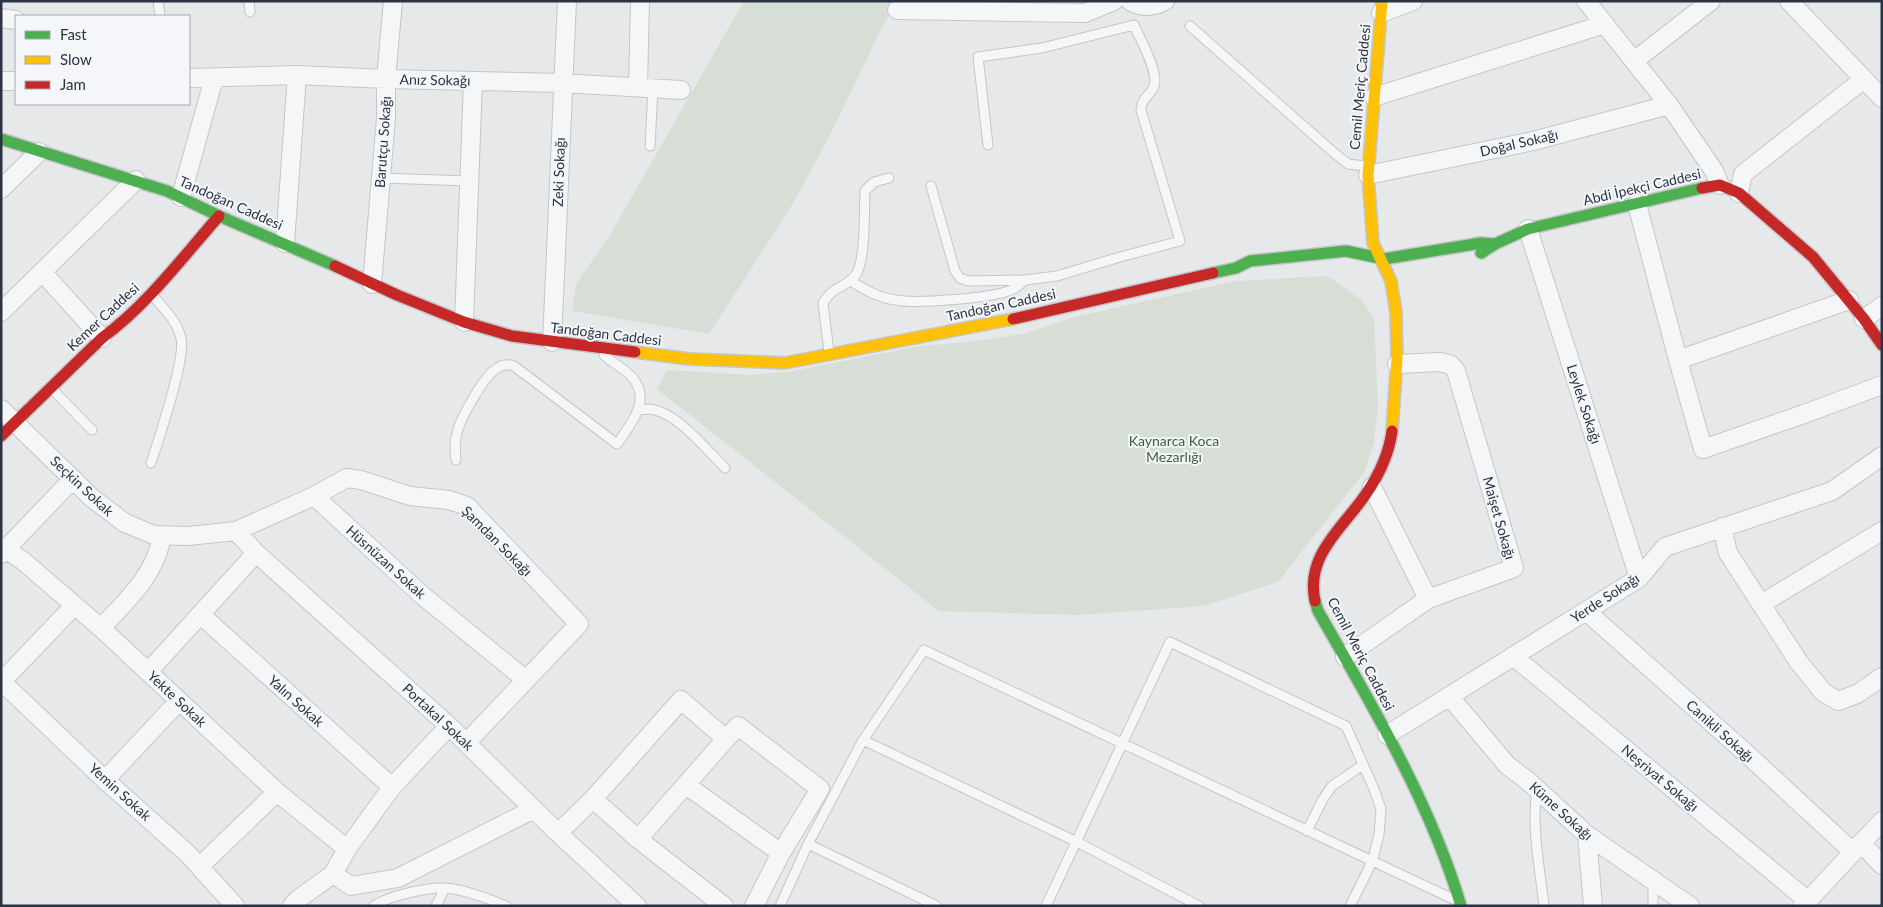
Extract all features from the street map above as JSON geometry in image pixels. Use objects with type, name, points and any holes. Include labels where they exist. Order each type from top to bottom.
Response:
[{"type":"street","name":"Barutçu Sokağı","points":[[372,284],[386,118],[386,79],[393,1]]},
{"type":"street","name":"Zeki Sokağı","points":[[552,342],[567,1]]},
{"type":"street","points":[[640,1],[646,87]]},
{"type":"street","points":[[897,10],[974,6],[1085,13],[1114,1]]},
{"type":"street","points":[[1130,1],[1137,6],[1150,6],[1165,1]]},
{"type":"street","points":[[1382,7],[1413,1]]},
{"type":"street","points":[[1586,1],[1669,105],[1714,171],[1720,185]]},
{"type":"street","points":[[1634,61],[1712,1]]},
{"type":"street","points":[[1789,1],[1882,98]]},
{"type":"street","name":"Cemil Meriç Caddesi","points":[[1360,218],[1362,191],[1368,171],[1382,7]]},
{"type":"street","points":[[1,18],[15,20]]},
{"type":"street","points":[[1374,97],[1605,24]]},
{"type":"street","name":"Anız Sokağı","points":[[190,78],[297,75],[562,83],[680,90]]},
{"type":"street","points":[[285,243],[297,75]]},
{"type":"street","points":[[181,197],[214,78]]},
{"type":"street","points":[[1738,193],[1743,174],[1864,79]]},
{"type":"street","points":[[1,81],[15,81]]},
{"type":"street","points":[[464,322],[473,81]]},
{"type":"street","name":"Doğal Sokağı","points":[[1368,171],[1533,141],[1669,105]]},
{"type":"street","name":"Tandoğan Caddesi","points":[[1,139],[136,180],[181,197],[219,216],[285,243],[372,284],[464,322],[512,336],[690,359],[786,363],[982,326],[1236,268],[1250,261],[1364,249]]},
{"type":"street","points":[[1,188],[39,152]]},
{"type":"street","name":"Cemil Meriç Caddesi","points":[[1368,171],[1371,192],[1373,242],[1378,257],[1387,271],[1395,303],[1397,364],[1393,423],[1388,450],[1372,487],[1319,557],[1314,572],[1312,591],[1318,611],[1387,735],[1431,824],[1461,904]]},
{"type":"street","points":[[1,312],[136,180]]},
{"type":"street","name":"Abdi İpekçi Caddesi","points":[[1436,262],[1482,253],[1495,244],[1528,230],[1693,189],[1720,185],[1738,193],[1813,257],[1864,319],[1882,346]]},
{"type":"street","points":[[1637,204],[1703,449],[1882,385]]},
{"type":"street","name":"Kemer Caddesi","points":[[1,436],[102,338],[129,317],[219,216]]},
{"type":"street","name":"Leylek Sokağı","points":[[1528,230],[1639,578]]},
{"type":"street","name":"Abdi İpekçi Caddesi","points":[[1364,249],[1378,257],[1393,258],[1481,243],[1495,244]]},
{"type":"street","points":[[1364,249],[1373,269],[1387,271],[1400,269]]},
{"type":"street","name":"Tandoğan Caddesi","points":[[1236,268],[1252,272],[1311,267]]},
{"type":"street","points":[[42,272],[102,338]]},
{"type":"street","points":[[1678,360],[1849,300]]},
{"type":"street","points":[[1864,319],[1882,306]]},
{"type":"street","name":"Cemil Meriç Caddesi","points":[[1385,319],[1393,423]]},
{"type":"street","name":"Maişet Sokağı","points":[[1345,657],[1428,599],[1514,568],[1456,371],[1451,365],[1440,362],[1397,364]]},
{"type":"street","name":"Seçkin Sokak","points":[[1,408],[92,498],[124,523],[142,531],[162,535],[188,536],[236,531]]},
{"type":"street","name":"Yerde Sokağı","points":[[1387,735],[1639,578],[1666,547],[1832,491],[1882,456]]},
{"type":"street","name":"Şamdan Sokağı","points":[[314,496],[347,478],[361,480],[410,496],[450,500],[466,506],[579,624],[526,680]]},
{"type":"street","points":[[3,552],[73,479]]},
{"type":"street","points":[[1372,487],[1428,599]]},
{"type":"street","points":[[236,531],[314,496]]},
{"type":"street","name":"Hüsnüzan Sokak","points":[[314,496],[423,596],[526,680]]},
{"type":"street","points":[[1722,528],[1728,553],[1798,661],[1823,692],[1838,701],[1857,694],[1882,678]]},
{"type":"street","name":"Portakal Sokak","points":[[236,531],[256,553],[467,742],[558,833],[637,906]]},
{"type":"street","points":[[1761,604],[1882,531]]},
{"type":"street","points":[[100,628],[143,583],[158,553],[162,535]]},
{"type":"street","name":"Yekte Sokak","points":[[3,552],[22,560],[100,628],[277,792],[347,849]]},
{"type":"street","points":[[148,672],[256,553]]},
{"type":"street","points":[[2,681],[74,606]]},
{"type":"street","name":"Canikli Sokağı","points":[[1586,611],[1748,755],[1857,848],[1882,865]]},
{"type":"street","name":"Yalın Sokak","points":[[201,615],[392,787]]},
{"type":"street","name":"Neşriyat Sokağı","points":[[1513,656],[1805,903]]},
{"type":"street","points":[[467,742],[526,680]]},
{"type":"street","name":"Yemin Sokak","points":[[2,681],[200,866],[236,906]]},
{"type":"street","name":"Küme Sokağı","points":[[1450,696],[1507,764],[1538,790],[1586,836],[1690,906]]},
{"type":"street","points":[[558,833],[593,799],[681,700],[726,739]]},
{"type":"street","points":[[106,780],[179,701]]},
{"type":"street","points":[[292,906],[297,900],[333,874],[347,849],[392,787],[449,726]]},
{"type":"street","points":[[638,839],[738,726],[820,789],[781,853],[754,906]]},
{"type":"street","points":[[686,786],[781,853]]},
{"type":"street","points":[[200,866],[277,792]]},
{"type":"street","points":[[593,799],[638,839],[724,906]]},
{"type":"street","points":[[333,874],[351,886],[398,878],[534,808]]},
{"type":"street","points":[[1805,903],[1882,821]]},
{"type":"street","points":[[1586,836],[1593,906]]},
{"type":"lane","points":[[158,1],[160,15]]},
{"type":"lane","points":[[249,1],[250,12]]},
{"type":"lane","points":[[931,186],[957,275],[969,281],[1025,280],[1057,276],[1180,241],[1141,110],[1143,101],[1155,85],[1155,74],[1134,25],[1042,48],[978,57],[988,144]]},
{"type":"lane","points":[[1190,26],[1333,152],[1348,164],[1368,171]]},
{"type":"lane","points":[[646,87],[650,146]]},
{"type":"lane","points":[[381,178],[469,181]]},
{"type":"lane","points":[[829,355],[823,303],[832,291],[859,272],[865,191],[874,182],[889,178]]},
{"type":"lane","points":[[850,280],[870,292],[909,302],[986,296],[1011,290],[1025,280]]},
{"type":"lane","points":[[151,293],[175,322],[182,340],[177,373],[151,462]]},
{"type":"lane","points":[[456,460],[455,440],[460,423],[475,396],[492,372],[500,366],[514,366],[617,444],[639,410],[640,397],[632,377],[604,356],[601,348]]},
{"type":"lane","points":[[50,387],[92,430]]},
{"type":"lane","points":[[639,410],[655,410],[667,414],[686,429],[725,468]]},
{"type":"lane","points":[[1046,906],[1170,642],[1346,726],[1381,809],[1379,835],[1372,862],[1350,906]]},
{"type":"lane","points":[[780,906],[808,844],[863,740],[924,650],[1123,742],[1461,904]]},
{"type":"lane","points":[[863,740],[1077,842],[1199,906]]},
{"type":"lane","points":[[1307,831],[1323,799],[1332,786],[1363,765]]},
{"type":"lane","points":[[1538,790],[1535,806],[1538,859],[1544,906]]},
{"type":"lane","points":[[808,844],[937,906]]},
{"type":"lane","points":[[1653,906],[1653,888],[1656,882]]},
{"type":"lane","points":[[436,906],[445,888]]},
{"type":"lane","points":[[374,906],[386,899],[408,893],[445,888],[491,900],[506,906]]},
{"type":"green space","points":[[744,1],[895,1],[829,137],[792,205],[709,334],[572,311],[576,284],[610,235]]},
{"type":"green space","name":"Kaynarca Koca Mezarlığı","points":[[1328,276],[1362,301],[1374,318],[1378,407],[1374,441],[1365,471],[1278,582],[1203,606],[1078,615],[939,611],[657,389],[667,370],[750,375],[787,372],[914,347],[985,340],[1027,333],[1074,317],[1236,281]]},
{"type":"traffic: fast","points":[[1,139],[167,191],[219,216],[335,266]]},
{"type":"traffic: fast","points":[[1481,253],[1495,244],[1528,229],[1702,188]]},
{"type":"traffic: fast","points":[[1213,273],[1236,268],[1250,261],[1346,251],[1384,259],[1481,243],[1495,244]]},
{"type":"traffic: fast","points":[[1315,601],[1318,611],[1379,718],[1417,792],[1448,868],[1461,906]]},
{"type":"traffic: slow","points":[[1382,1],[1368,175],[1373,243],[1391,281],[1396,312],[1397,359],[1392,431]]},
{"type":"traffic: slow","points":[[635,352],[690,359],[785,363],[1013,319]]},
{"type":"traffic: jam","points":[[1702,188],[1720,185],[1739,193],[1813,257],[1864,319],[1882,345]]},
{"type":"traffic: jam","points":[[1,436],[102,338],[149,296],[219,216]]},
{"type":"traffic: jam","points":[[335,266],[397,295],[464,322],[512,336],[635,352]]},
{"type":"traffic: jam","points":[[1013,319],[1213,273]]},
{"type":"traffic: jam","points":[[1315,601],[1313,585],[1321,556],[1328,543],[1366,494],[1375,479],[1386,456],[1392,431]]}]
